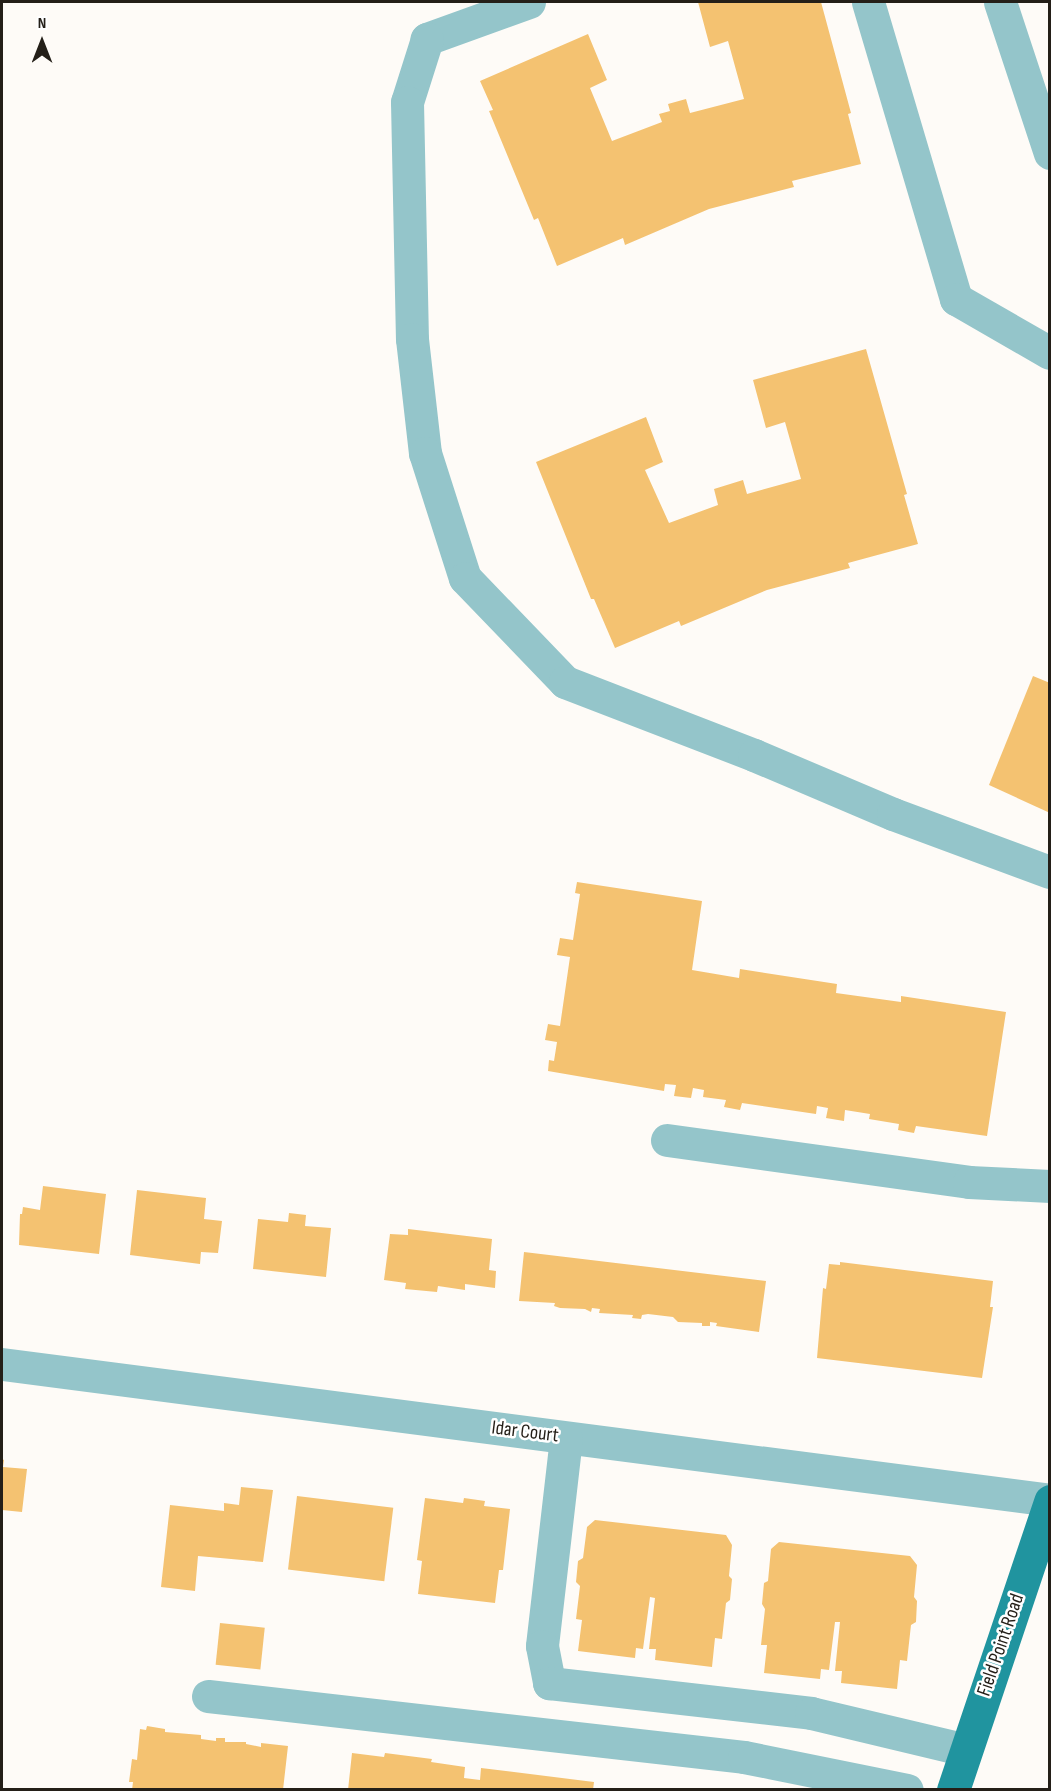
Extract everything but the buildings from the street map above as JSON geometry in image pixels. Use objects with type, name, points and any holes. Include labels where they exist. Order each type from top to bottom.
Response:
[{"type":"main road","name":"Field Point Road","points":[[952,1790],[1050,1500]]},
{"type":"street","points":[[529,2],[427,39],[407,102],[412,339],[425,453],[465,578],[565,681],[754,755],[893,814],[1050,872]]},
{"type":"street","points":[[868,2],[956,299],[1050,352]]},
{"type":"street","points":[[1000,2],[1050,153]]},
{"type":"street","points":[[667,1140],[969,1182],[1050,1186]]},
{"type":"street","name":"Idar Court","points":[[2,1364],[1050,1500]]},
{"type":"street","points":[[566,1438],[542,1646],[549,1683],[811,1713],[966,1750]]},
{"type":"street","points":[[208,1696],[744,1757],[907,1790]]}]
